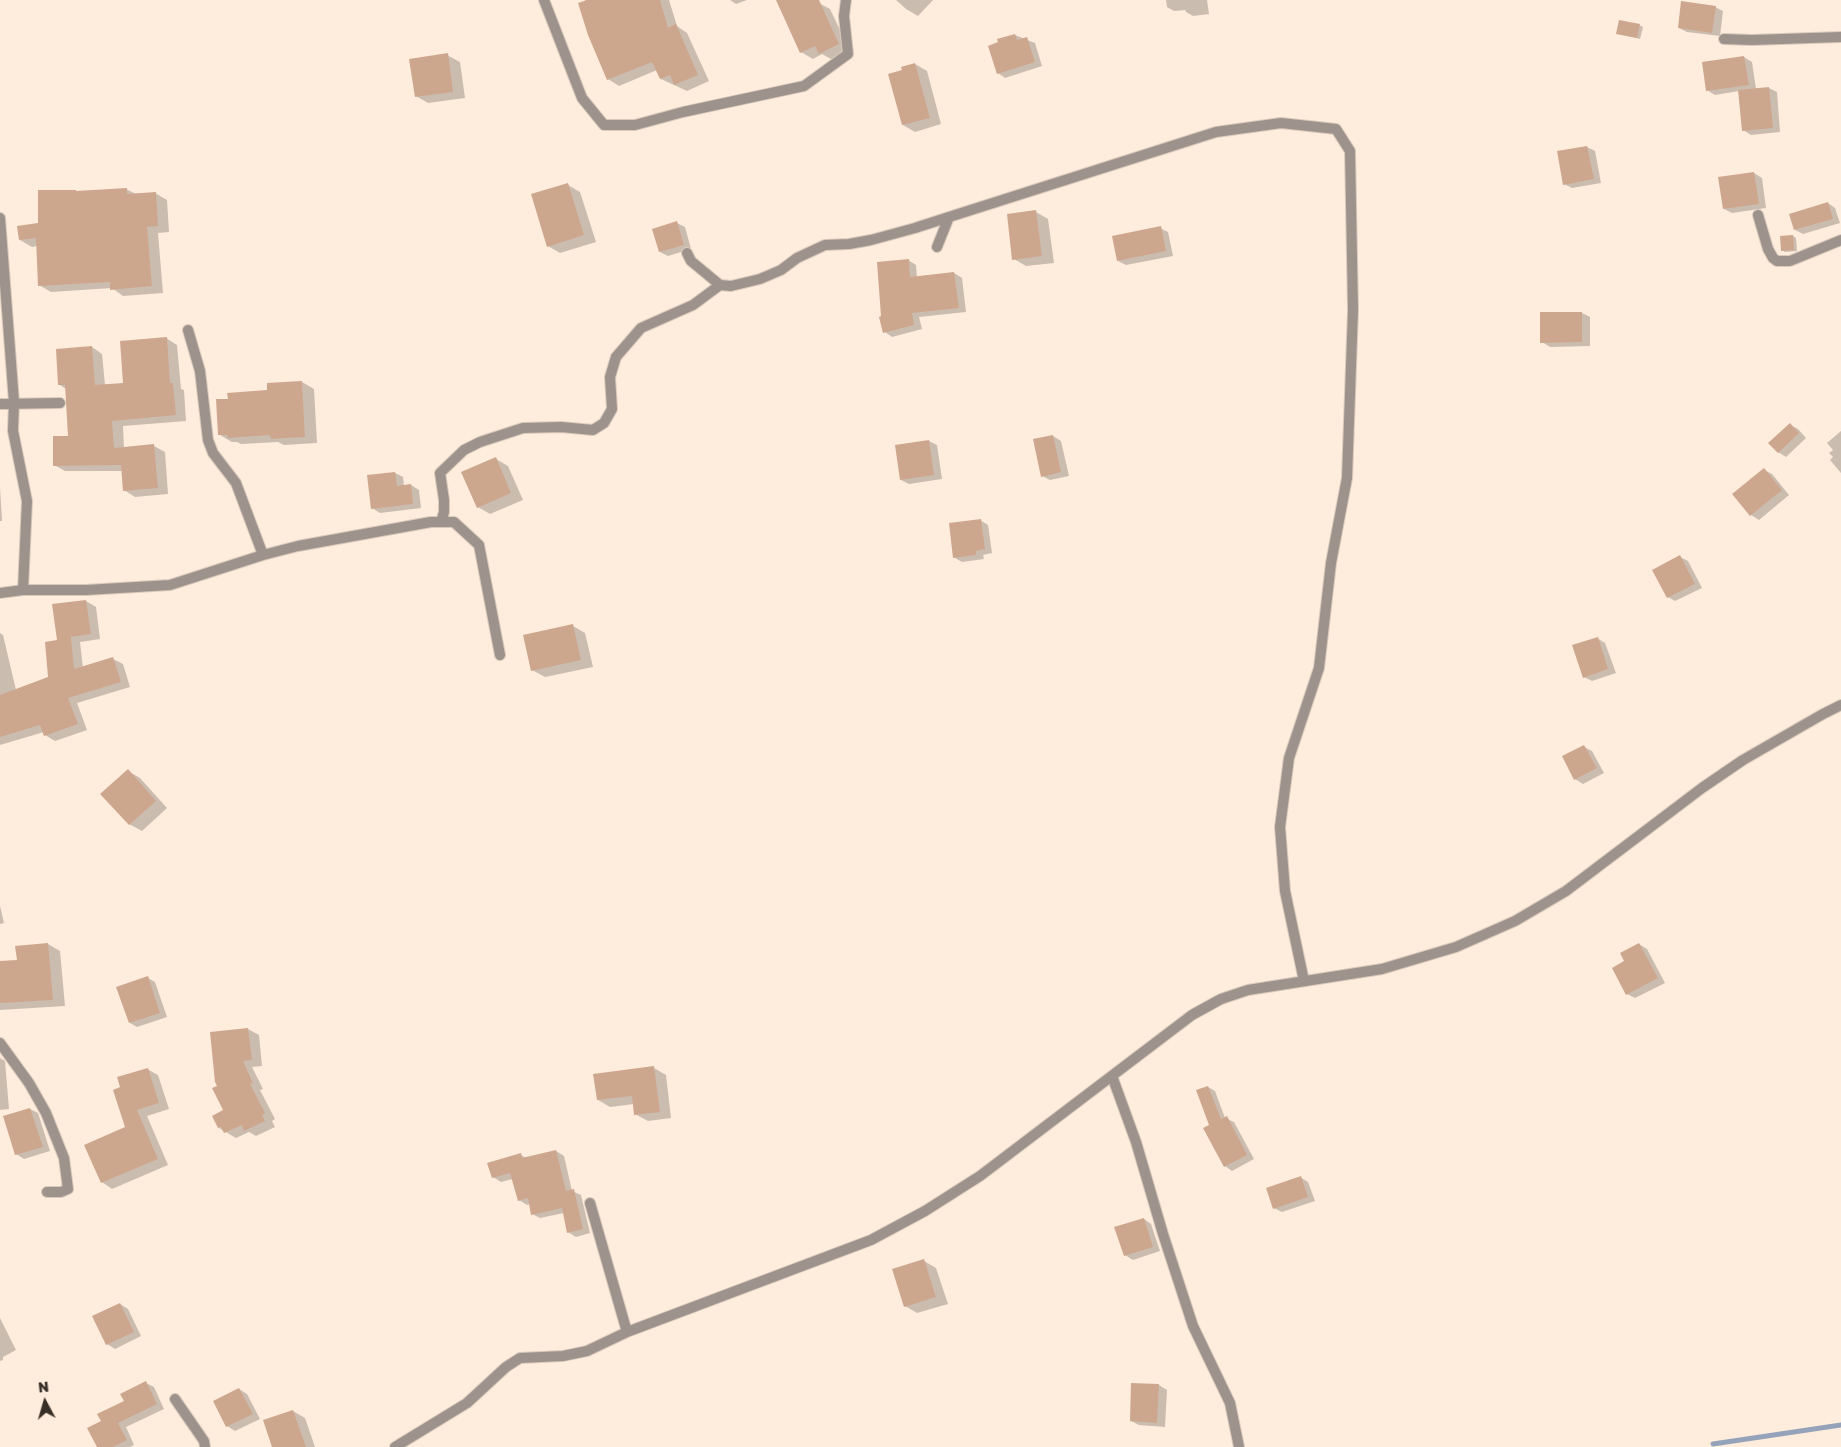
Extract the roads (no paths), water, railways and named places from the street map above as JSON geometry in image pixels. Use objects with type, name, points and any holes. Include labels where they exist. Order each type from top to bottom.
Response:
[{"type":"street","points":[[544,0],[582,98],[604,125],[635,125],[683,112],[804,86],[848,54],[844,16],[846,0]]},
{"type":"street","points":[[1724,39],[1841,37]]},
{"type":"street","points":[[686,253],[691,260],[720,284],[730,286],[760,279],[781,270],[797,258],[825,245],[849,244],[915,228],[1216,132],[1281,123],[1336,129],[1350,151],[1353,310],[1347,478],[1331,563],[1318,668],[1289,758],[1280,827],[1285,891],[1304,981]]},
{"type":"street","points":[[1758,215],[1768,249],[1777,261],[1790,261],[1841,240]]},
{"type":"street","points":[[937,247],[949,217]]},
{"type":"street","points":[[0,218],[14,402],[13,431],[27,501],[23,590]]},
{"type":"street","points":[[441,522],[444,512],[444,500],[440,474],[464,450],[480,442],[523,428],[561,427],[593,430],[604,423],[612,409],[610,377],[616,357],[641,328],[693,305],[720,284]]},
{"type":"street","points":[[188,330],[200,371],[208,440],[213,453],[236,483],[263,556]]},
{"type":"street","points":[[0,404],[14,402],[60,403]]},
{"type":"street","points":[[0,593],[23,590],[86,590],[170,585],[298,546],[431,522],[454,522],[479,545],[500,655]]},
{"type":"street","points":[[395,1447],[467,1404],[506,1367],[520,1358],[563,1356],[587,1350],[627,1332],[871,1240],[925,1211],[980,1176],[1192,1014],[1221,999],[1248,990],[1382,969],[1456,947],[1515,921],[1566,891],[1702,788],[1743,760],[1841,705]]},
{"type":"street","points":[[0,1043],[29,1083],[46,1113],[64,1158],[68,1189],[61,1192],[47,1192]]},
{"type":"street","points":[[1112,1076],[1136,1142],[1192,1326],[1230,1403],[1239,1447]]},
{"type":"street","points":[[590,1203],[627,1332]]},
{"type":"street","points":[[175,1399],[204,1442],[205,1447]]},
{"type":"waterway","points":[[1713,1444],[1841,1425]]}]
